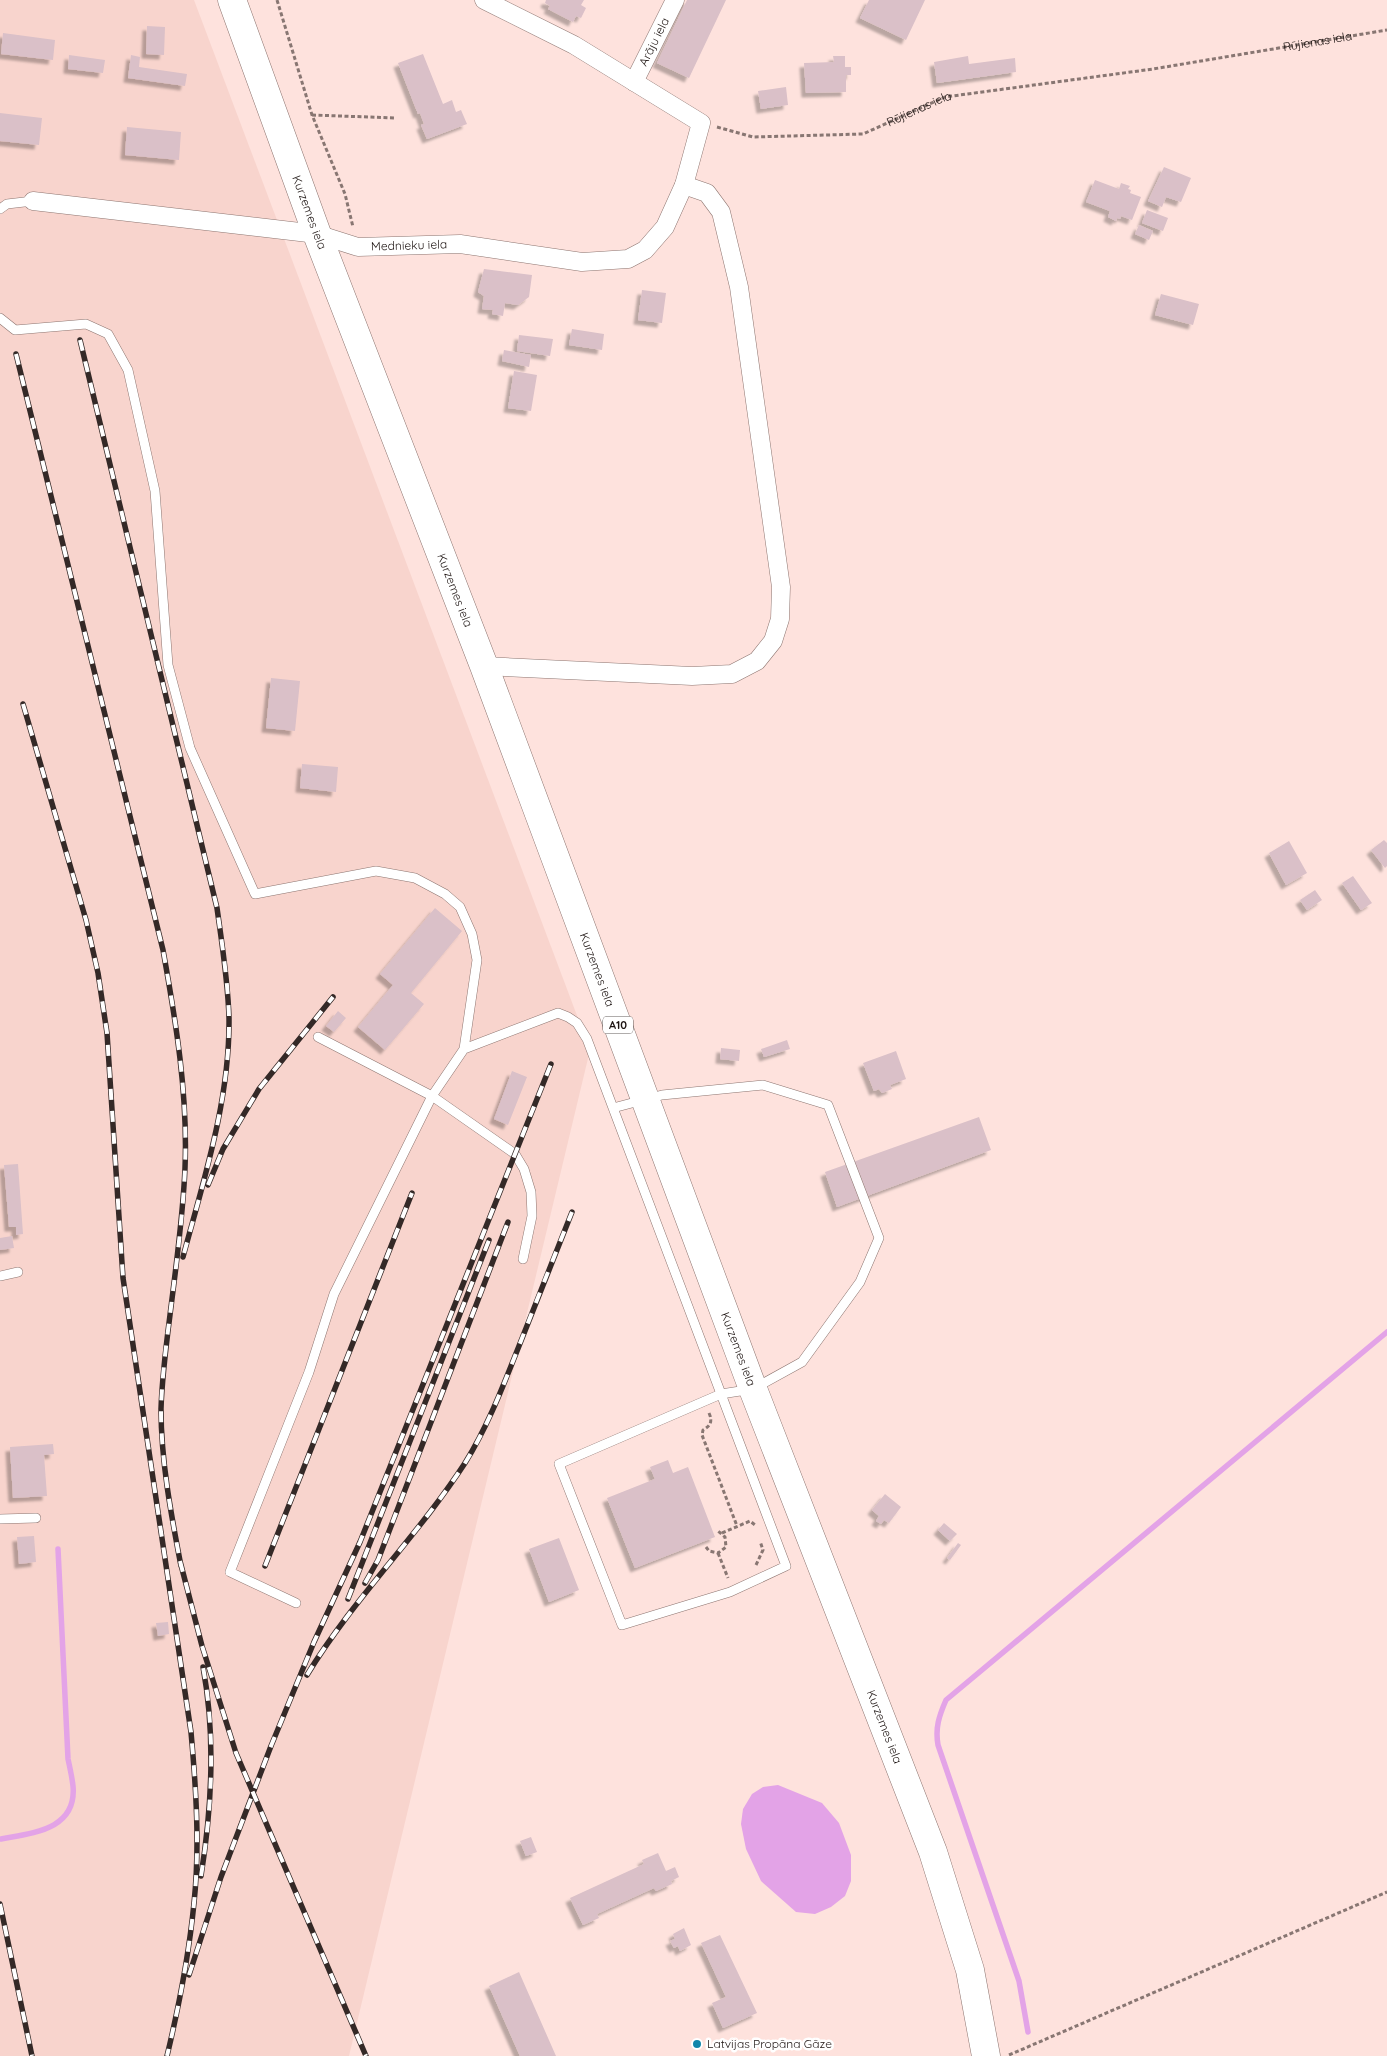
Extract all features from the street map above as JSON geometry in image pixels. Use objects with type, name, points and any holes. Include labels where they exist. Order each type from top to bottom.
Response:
[{"type":"highway","name":"Kurzemes iela","points":[[232,0],[317,234],[484,666],[753,1389],[933,1852],[970,1970],[986,2056]]},
{"type":"street","points":[[484,0],[574,45],[701,123]]},
{"type":"street","name":"Arāju iela","points":[[634,82],[675,0]]},
{"type":"street","name":"Mednieku iela","points":[[33,201],[317,234],[358,247],[460,244],[582,262],[628,259],[645,250],[666,227],[684,185],[701,123]]},
{"type":"street","points":[[484,666],[692,676],[732,674],[757,661],[772,641],[780,619],[781,587],[739,287],[721,212],[707,193],[684,185]]},
{"type":"lane","points":[[0,209],[7,204],[33,201]]},
{"type":"lane","points":[[0,318],[15,330],[86,324],[108,334],[128,370],[155,491],[168,665],[190,748],[255,894],[376,871],[415,878],[445,894],[460,907],[472,934],[477,960],[464,1049],[432,1096],[334,1294],[309,1372],[230,1572],[296,1603]]},
{"type":"lane","points":[[464,1049],[548,1015],[558,1013],[568,1016],[577,1023],[587,1039],[613,1108],[721,1394],[786,1566],[730,1592],[622,1625],[559,1464],[721,1394],[753,1389],[802,1362],[860,1282],[879,1238],[828,1105],[763,1085],[644,1098],[613,1108]]},
{"type":"lane","points":[[318,1036],[432,1096],[515,1154],[524,1169],[531,1192],[532,1216],[523,1260]]},
{"type":"lane","points":[[0,1276],[18,1272]]},
{"type":"lane","points":[[0,1519],[36,1518]]},
{"type":"path","name":"Rūjienas iela","points":[[701,123],[754,137],[863,134],[945,97],[1153,69],[1387,30]]},
{"type":"path","points":[[312,115],[396,118]]},
{"type":"path","points":[[704,1401],[711,1416],[711,1423],[710,1426],[702,1430],[702,1435],[737,1526]]},
{"type":"path","points":[[722,1533],[750,1521],[755,1525],[763,1550],[756,1565],[749,1571]]},
{"type":"path","points":[[706,1547],[709,1551],[718,1553],[726,1547],[725,1537],[718,1531]]},
{"type":"path","points":[[718,1553],[729,1582],[736,1578]]},
{"type":"path","points":[[1005,2056],[1387,1892]]},
{"type":"shaded area","points":[[0,0],[194,0],[590,1050],[349,2056],[0,2056]]},
{"type":"shaded area","points":[[778,1785],[822,1803],[839,1823],[851,1855],[851,1881],[845,1896],[831,1907],[815,1914],[796,1912],[761,1881],[746,1849],[741,1824],[743,1809],[752,1794],[763,1787]]},
{"type":"building","points":[[546,0],[584,0],[581,5],[586,8],[581,18],[576,16],[573,22],[548,9],[550,6],[545,3]]},
{"type":"building","points":[[687,0],[726,0],[689,78],[657,63]]},
{"type":"building","points":[[869,0],[925,0],[906,40],[860,18]]},
{"type":"building","points":[[147,26],[165,27],[164,55],[146,54]]},
{"type":"building","points":[[3,33],[55,40],[53,60],[1,54]]},
{"type":"building","points":[[423,54],[443,104],[452,100],[456,112],[461,110],[467,124],[427,139],[421,125],[424,124],[420,113],[418,114],[398,63]]},
{"type":"building","points":[[69,55],[105,60],[103,73],[68,69]]},
{"type":"building","points":[[131,55],[140,57],[139,67],[187,74],[185,86],[128,78]]},
{"type":"building","points":[[833,56],[845,56],[845,67],[851,67],[851,75],[846,75],[846,92],[806,93],[804,63],[834,62]]},
{"type":"building","points":[[968,56],[969,64],[1015,58],[1016,72],[937,83],[934,62]]},
{"type":"building","points":[[786,87],[788,105],[761,109],[758,91]]},
{"type":"building","points":[[0,113],[42,118],[39,145],[0,141]]},
{"type":"building","points":[[127,127],[181,132],[179,160],[125,155]]},
{"type":"building","points":[[1164,167],[1191,178],[1181,202],[1166,197],[1162,207],[1148,201]]},
{"type":"building","points":[[1095,180],[1119,189],[1121,183],[1130,186],[1128,189],[1131,190],[1130,193],[1141,197],[1132,220],[1121,216],[1116,221],[1108,217],[1110,211],[1086,202]]},
{"type":"building","points":[[1147,210],[1168,218],[1163,231],[1142,223]]},
{"type":"building","points":[[1139,225],[1153,231],[1149,240],[1135,234]]},
{"type":"building","points":[[484,269],[532,275],[529,297],[518,305],[505,303],[503,316],[492,314],[493,310],[482,309],[484,296],[478,292]]},
{"type":"building","points":[[642,290],[666,293],[662,323],[638,320]]},
{"type":"building","points":[[1161,294],[1199,304],[1193,325],[1155,315]]},
{"type":"building","points":[[572,329],[604,334],[602,350],[569,345]]},
{"type":"building","points":[[519,335],[553,339],[550,356],[517,351]]},
{"type":"building","points":[[504,350],[531,355],[529,367],[502,361]]},
{"type":"building","points":[[514,371],[537,375],[531,411],[508,408]]},
{"type":"building","points":[[271,678],[300,681],[295,731],[266,728]]},
{"type":"building","points":[[302,764],[338,767],[336,792],[300,788]]},
{"type":"building","points":[[1384,840],[1387,843],[1387,866],[1385,868],[1371,850]]},
{"type":"building","points":[[1289,841],[1307,873],[1286,885],[1269,853]]},
{"type":"building","points":[[1353,876],[1372,903],[1361,910],[1342,883]]},
{"type":"building","points":[[1315,890],[1322,900],[1307,910],[1300,900]]},
{"type":"building","points":[[435,908],[462,931],[411,993],[424,1004],[385,1050],[358,1027],[393,985],[380,974]]},
{"type":"building","points":[[338,1011],[346,1018],[334,1032],[326,1026]]},
{"type":"building","points":[[787,1040],[790,1049],[764,1057],[761,1049]]},
{"type":"building","points":[[721,1048],[740,1050],[739,1061],[720,1059]]},
{"type":"building","points":[[896,1051],[906,1079],[890,1085],[892,1089],[882,1093],[879,1089],[874,1091],[863,1063]]},
{"type":"building","points":[[512,1071],[527,1077],[508,1125],[494,1119]]},
{"type":"building","points":[[979,1117],[991,1150],[837,1207],[825,1172]]},
{"type":"building","points":[[18,1164],[23,1234],[16,1235],[16,1227],[9,1227],[4,1165]]},
{"type":"building","points":[[12,1236],[14,1248],[0,1250],[0,1238]]},
{"type":"building","points":[[53,1444],[54,1454],[44,1455],[47,1496],[13,1498],[10,1447]]},
{"type":"building","points":[[668,1460],[673,1473],[688,1467],[715,1537],[635,1568],[607,1498],[655,1479],[650,1467]]},
{"type":"building","points":[[885,1494],[901,1507],[889,1523],[884,1520],[881,1524],[876,1521],[879,1516],[872,1510]]},
{"type":"building","points":[[944,1523],[957,1534],[950,1541],[938,1530]]},
{"type":"building","points":[[34,1536],[36,1562],[19,1564],[17,1537]]},
{"type":"building","points":[[559,1538],[579,1590],[549,1602],[529,1549]]},
{"type":"building","points":[[958,1543],[961,1545],[950,1560],[947,1558]]},
{"type":"building","points":[[168,1622],[169,1634],[158,1636],[156,1623]]},
{"type":"building","points":[[531,1837],[537,1852],[526,1856],[520,1841]]},
{"type":"building","points":[[658,1853],[666,1871],[675,1867],[679,1877],[671,1881],[672,1884],[656,1891],[654,1888],[597,1914],[599,1918],[583,1925],[570,1898],[644,1864],[642,1860]]},
{"type":"building","points":[[684,1928],[691,1945],[680,1951],[678,1946],[674,1948],[670,1941],[675,1939],[673,1934]]},
{"type":"building","points":[[720,1935],[757,2013],[723,2028],[712,2003],[726,1997],[701,1943]]},
{"type":"building","points":[[519,1972],[556,2056],[520,2056],[489,1986]]},
{"type":"waterway","points":[[1028,2032],[1019,1981],[938,1745],[938,1722],[946,1700],[1387,1332]]},
{"type":"waterway","points":[[1,1839],[50,1827],[60,1821],[68,1812],[72,1801],[73,1786],[68,1759],[58,1549]]},
{"type":"railway","points":[[80,340],[217,908],[226,976],[229,1018],[225,1079],[214,1139],[183,1257]]},
{"type":"railway","points":[[16,354],[163,950],[180,1059],[185,1113],[185,1168],[181,1223],[164,1362],[161,1429],[170,1507],[181,1566]]},
{"type":"railway","points":[[23,704],[86,920],[98,973],[107,1033],[123,1278],[191,1732],[197,1817],[196,1882],[186,1961],[167,2056]]},
{"type":"railway","points":[[208,1185],[223,1149],[259,1089],[333,997]]},
{"type":"railway","points":[[189,1975],[221,1877],[271,1746],[314,1642],[360,1542],[551,1064]]},
{"type":"railway","points":[[265,1566],[412,1193]]},
{"type":"railway","points":[[307,1675],[344,1620],[427,1517],[465,1463],[501,1391],[572,1212]]},
{"type":"railway","points":[[365,1583],[378,1560],[508,1222]]},
{"type":"railway","points":[[348,1599],[489,1240]]},
{"type":"railway","points":[[180,1561],[202,1646],[236,1753],[366,2056]]},
{"type":"railway","points":[[201,1876],[208,1824],[211,1772],[210,1719],[203,1667]]},
{"type":"railway","points":[[0,1904],[32,2056]]},
{"type":"place","name":"Latvijas Propāna Gāze","points":[[697,2044]]}]
